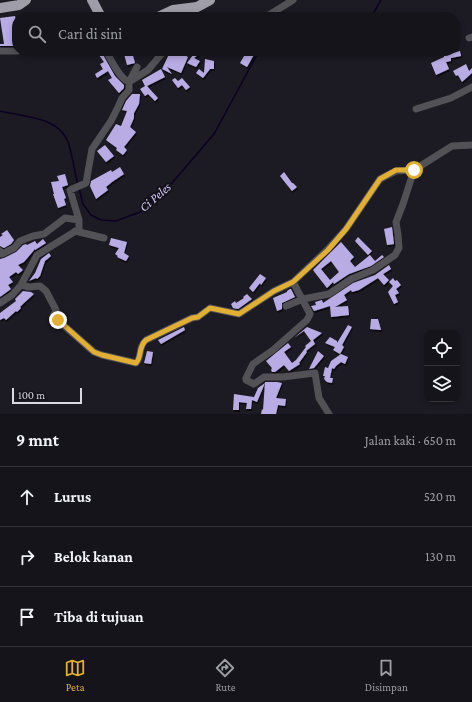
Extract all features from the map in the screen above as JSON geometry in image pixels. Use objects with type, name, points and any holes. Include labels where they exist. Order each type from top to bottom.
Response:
[{"type":"highway","points":[[0,8],[19,5],[26,0]]},
{"type":"highway","points":[[92,0],[98,12]]},
{"type":"highway","points":[[169,12],[173,10],[197,7],[210,0]]},
{"type":"street","points":[[274,12],[293,0]]},
{"type":"street","points":[[0,51],[12,51]]},
{"type":"street","points":[[109,56],[122,77],[129,82]]},
{"type":"street","points":[[129,82],[148,70],[160,56]]},
{"type":"street","points":[[0,302],[12,295],[21,285],[37,255],[79,228],[79,220],[70,190],[85,184],[92,149],[111,121],[122,98],[129,90],[129,82],[137,67]]},
{"type":"street","points":[[416,109],[451,98],[472,87]]},
{"type":"street","points":[[21,285],[40,286],[46,291],[56,310],[53,316],[90,349],[102,355],[134,364],[139,360],[140,348],[143,342],[152,337],[192,318],[198,317],[210,308],[239,314],[274,291],[293,282],[328,250],[346,229],[380,179],[396,170],[414,170],[452,146],[472,144]]},
{"type":"street","points":[[286,306],[303,299],[329,294],[351,279],[373,270],[395,255],[399,248],[396,222],[414,170]]},
{"type":"street","points":[[0,251],[2,254],[14,248],[20,241],[44,234],[65,218],[79,220]]},
{"type":"street","points":[[75,231],[104,238]]},
{"type":"street","points":[[293,282],[310,314],[307,320],[273,350],[253,364],[246,380],[254,384],[264,378],[314,373],[319,398],[329,414]]},
{"type":"building","points":[[12,16],[12,46],[0,46],[0,44],[4,44],[0,18]]},
{"type":"building","points":[[460,51],[461,56],[451,58],[451,61],[446,62],[449,69],[436,75],[431,63],[444,57],[460,56]]},
{"type":"building","points":[[100,56],[104,56],[115,76],[124,85],[124,88],[119,93],[108,80],[112,78],[108,71],[97,78],[95,74],[103,69],[100,64],[104,62]]},
{"type":"building","points":[[125,56],[133,56],[135,63],[127,65]]},
{"type":"building","points":[[168,56],[188,57],[181,73],[167,67],[172,74],[162,69]]},
{"type":"building","points":[[192,56],[197,56],[194,58],[200,61],[196,67],[187,63]]},
{"type":"building","points":[[244,56],[253,56],[247,67],[240,63]]},
{"type":"building","points":[[205,59],[214,61],[214,69],[210,69],[203,78],[196,73],[199,69],[204,73]]},
{"type":"building","points":[[466,64],[469,71],[472,68],[472,73],[462,82],[458,75],[456,76],[453,71]]},
{"type":"building","points":[[161,69],[165,77],[147,86],[158,98],[155,101],[148,94],[145,96],[140,89],[145,86],[142,80]]},
{"type":"building","points":[[175,78],[178,81],[182,78],[190,87],[186,90],[182,85],[178,88],[172,80]]},
{"type":"building","points":[[132,94],[140,94],[139,104],[134,113],[134,118],[130,127],[136,132],[124,147],[127,150],[123,155],[116,150],[117,148],[106,140],[116,124],[121,126],[127,111],[122,110],[126,101]]},
{"type":"building","points":[[105,145],[114,156],[106,162],[97,151]]},
{"type":"building","points":[[120,167],[124,174],[106,187],[108,190],[96,199],[90,186],[91,181],[111,170],[112,172]]},
{"type":"building","points":[[284,172],[297,187],[292,191],[280,176]]},
{"type":"building","points":[[65,174],[68,185],[62,187],[66,198],[64,199],[66,205],[58,208],[51,182],[59,181],[57,176]]},
{"type":"building","points":[[392,227],[394,244],[387,245],[384,229]]},
{"type":"building","points":[[7,230],[14,240],[11,244],[4,248],[0,246],[0,237],[3,235],[1,234]]},
{"type":"building","points":[[358,237],[372,251],[368,255],[355,241]]},
{"type":"building","points":[[111,238],[127,242],[124,253],[129,256],[126,261],[117,257],[118,256],[115,254],[119,248],[109,245]]},
{"type":"building","points":[[43,239],[46,243],[35,249],[24,262],[18,265],[23,270],[18,274],[16,272],[9,277],[13,282],[8,285],[11,289],[0,297],[0,259],[16,252],[23,245],[27,245],[35,241],[37,244]]},
{"type":"building","points":[[341,242],[354,257],[350,261],[355,267],[370,255],[375,261],[382,255],[384,257],[371,266],[349,274],[334,284],[333,282],[327,288],[313,270]],"holes":[[[331,261],[339,272],[330,280],[321,269]]]},
{"type":"building","points":[[49,253],[51,256],[45,261],[40,276],[37,279],[36,278],[29,281],[35,273],[41,259]]},
{"type":"building","points":[[389,265],[391,269],[383,274],[389,280],[384,285],[378,278],[359,290],[352,292],[351,290],[344,295],[347,300],[335,307],[348,306],[349,315],[331,317],[330,306],[314,311],[311,306],[316,305],[315,302],[322,300],[323,303],[353,283],[375,275]]},
{"type":"building","points":[[260,274],[266,278],[253,292],[249,288]]},
{"type":"building","points":[[393,278],[401,285],[396,289],[399,293],[395,295],[398,302],[394,304],[388,292],[393,286],[389,282]]},
{"type":"building","points":[[290,289],[295,297],[282,303],[282,309],[277,311],[273,298],[287,292]]},
{"type":"building","points":[[23,291],[34,294],[20,307],[21,308],[17,312],[16,311],[6,320],[4,318],[0,320],[0,313],[16,301],[15,299]]},
{"type":"building","points":[[247,294],[252,299],[238,309],[233,308],[231,304],[244,298],[243,297]]},
{"type":"building","points":[[371,319],[378,319],[381,330],[370,329]]},
{"type":"building","points":[[348,325],[352,327],[342,345],[344,347],[340,354],[333,350],[335,347],[325,343],[330,337],[337,341],[337,343]]},
{"type":"building","points":[[184,327],[185,330],[161,344],[158,340]]},
{"type":"building","points":[[307,327],[322,333],[313,340],[315,344],[306,351],[307,352],[299,363],[300,364],[289,371],[284,365],[275,372],[272,372],[272,368],[266,361],[288,343],[291,347],[284,352],[292,363],[306,347],[305,346],[311,341],[304,331],[294,338]]},
{"type":"building","points":[[147,351],[153,352],[151,364],[144,363]]},
{"type":"building","points":[[318,351],[324,356],[314,368],[309,369]]},
{"type":"building","points":[[341,354],[348,357],[345,364],[341,362],[334,369],[332,368],[330,378],[333,378],[332,383],[327,382],[324,379],[325,376],[323,376],[325,367],[328,368],[331,361]]},
{"type":"building","points":[[265,382],[282,383],[276,398],[286,399],[285,406],[278,405],[276,414],[261,414],[262,409],[263,410]]},
{"type":"building","points":[[265,383],[257,402],[252,400],[251,409],[246,409],[247,403],[239,402],[239,410],[233,410],[234,394],[254,397],[258,388]]},
{"type":"waterway","name":"Ci Peles","points":[[374,12],[381,0]]},
{"type":"waterway","name":"Ci Peles","points":[[79,188],[83,204],[91,215],[101,220],[116,221],[140,212],[172,183],[214,134],[256,56]]},
{"type":"waterway","name":"Ci Peles","points":[[0,111],[40,119],[58,128],[65,135],[69,145],[78,184]]},
{"type":"route","points":[[58,320],[94,352],[134,364],[139,360],[141,345],[146,340],[192,318],[198,317],[210,308],[239,314],[274,291],[293,282],[328,250],[346,229],[380,179],[396,170],[414,170]]}]
